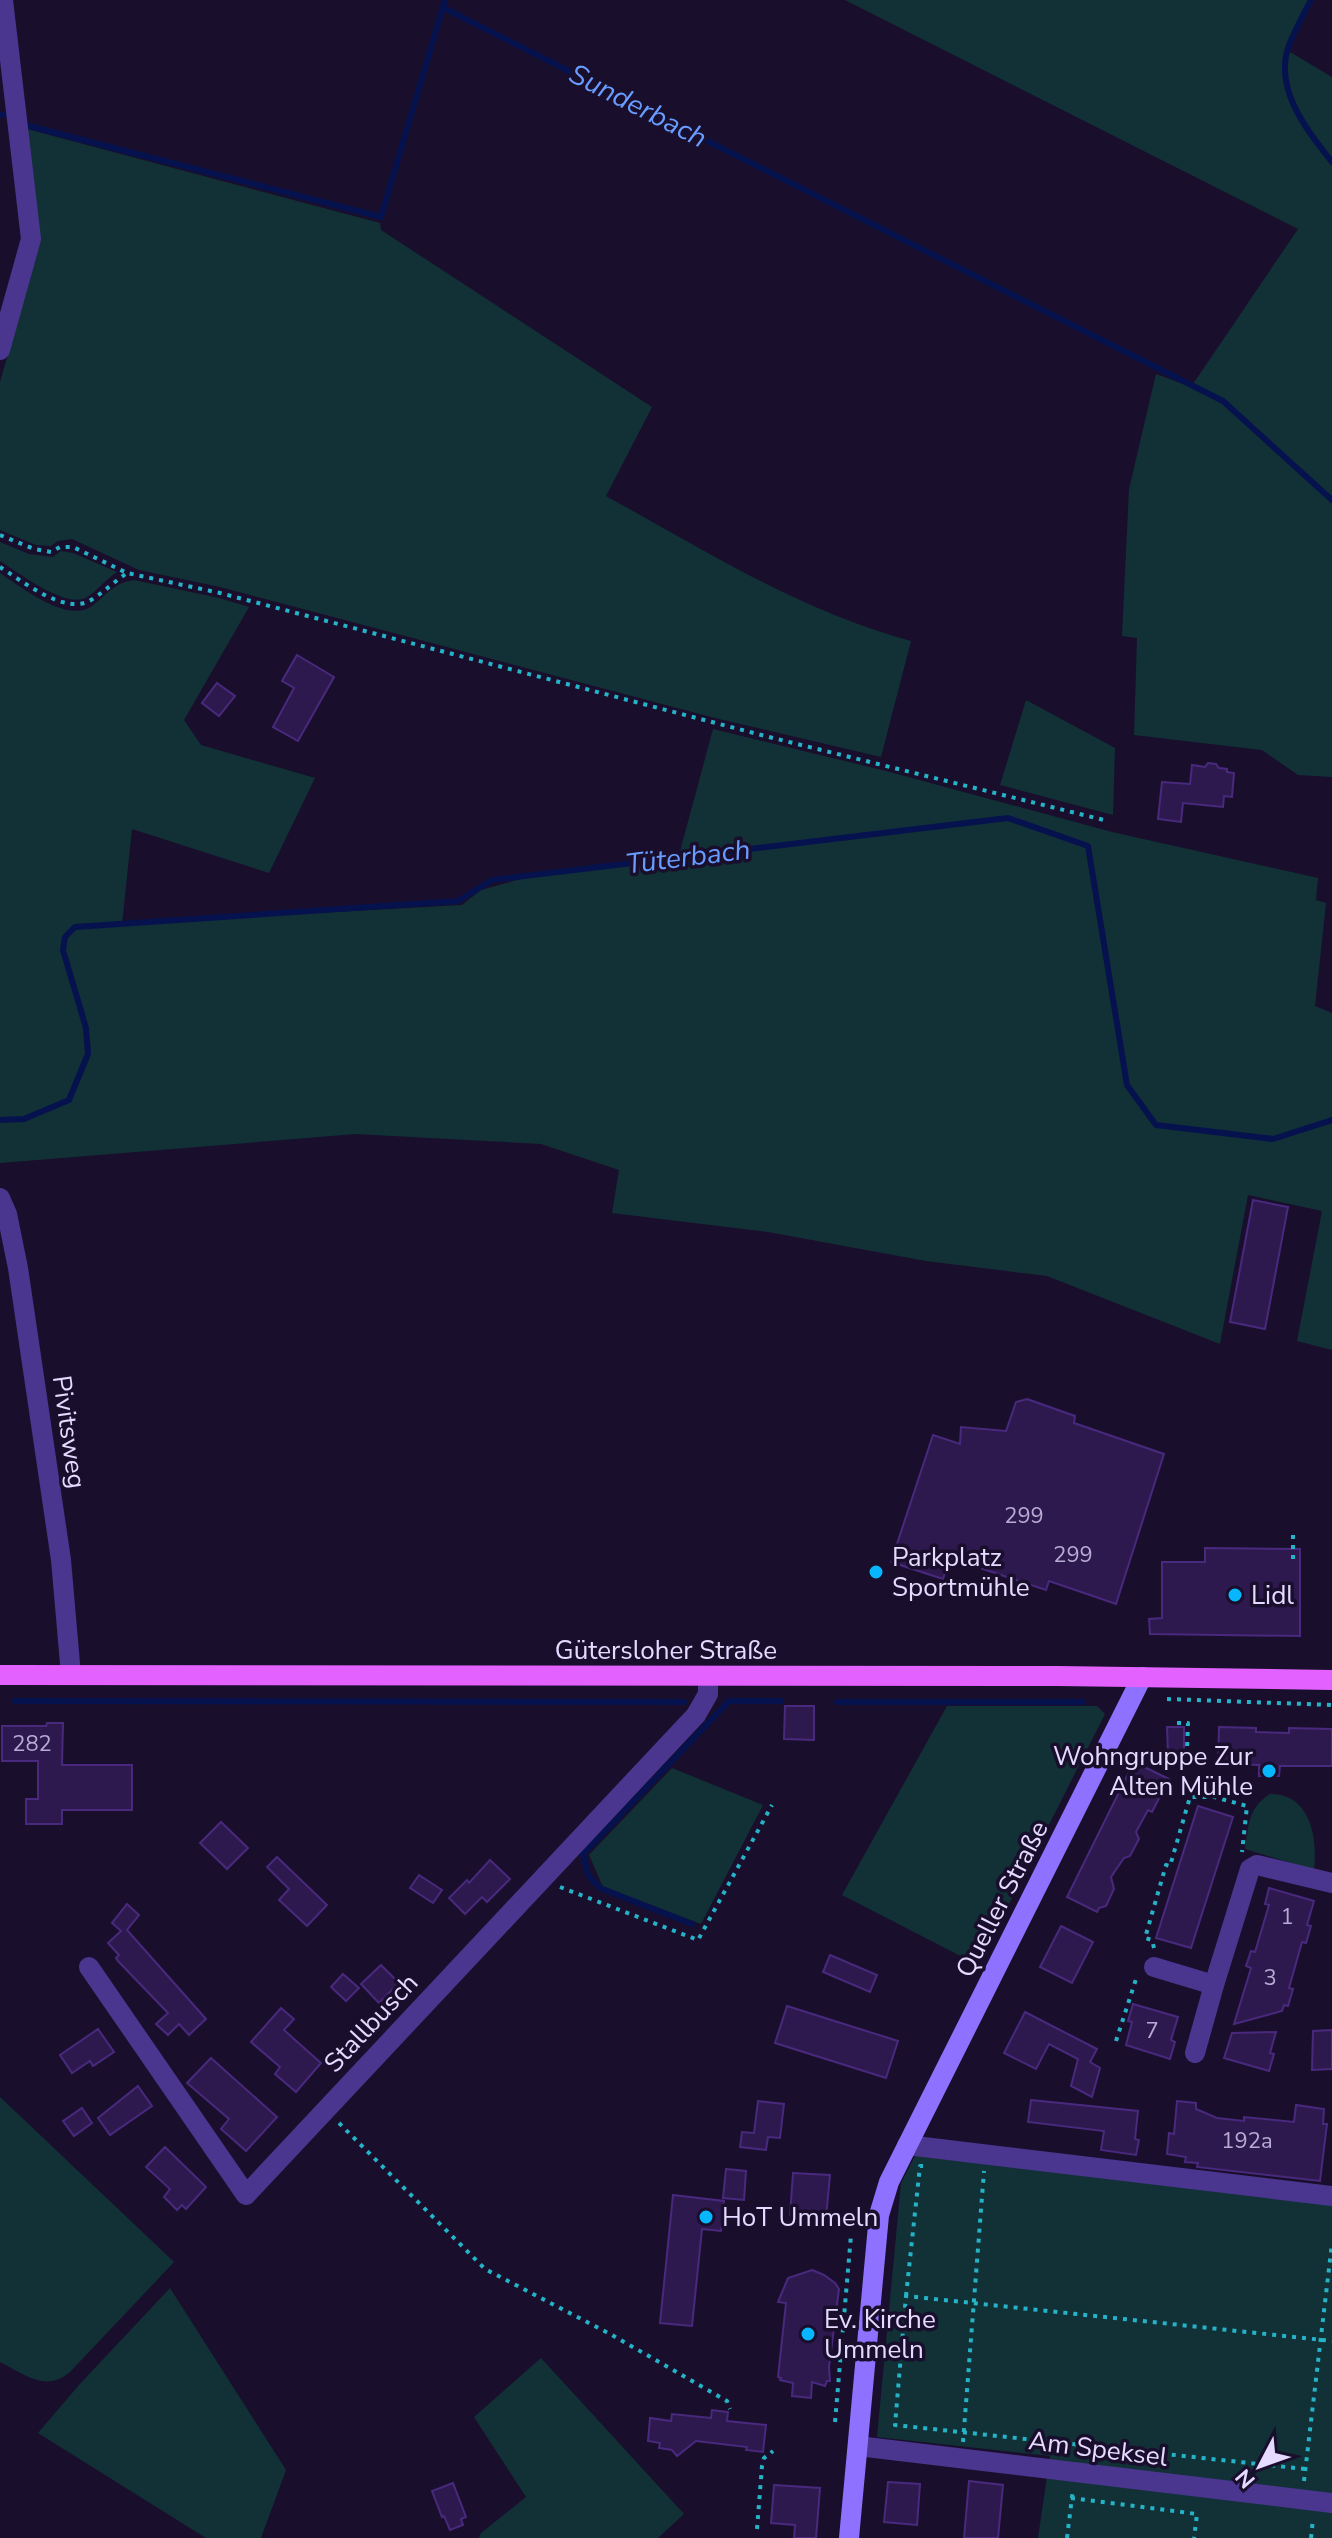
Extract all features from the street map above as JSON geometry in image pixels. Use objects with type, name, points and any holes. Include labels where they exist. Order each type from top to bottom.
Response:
[{"type":"main road","name":"Gütersloher Straße","points":[[0,1675],[1332,1680]]},
{"type":"street","points":[[0,350],[31,239],[3,0]]},
{"type":"street","name":"Pivitsweg","points":[[0,1198],[7,1214],[21,1283],[61,1560],[71,1675]]},
{"type":"street","name":"Stallbusch","points":[[89,1967],[246,2195],[696,1715],[708,1694],[708,1677]]},
{"type":"street","name":"Queller Straße","points":[[849,2538],[879,2215],[889,2182],[1142,1677]]},
{"type":"street","points":[[1195,2053],[1247,1875],[1257,1865],[1332,1883]]},
{"type":"street","points":[[1154,1967],[1214,1985]]},
{"type":"street","points":[[907,2145],[1332,2196]]},
{"type":"street","name":"Am Speksel","points":[[858,2446],[1332,2503]]},
{"type":"path","points":[[0,535],[34,549],[51,552],[60,547],[73,547],[127,573],[220,593],[769,737],[1108,821]]},
{"type":"path","points":[[0,567],[45,595],[72,606],[90,601],[127,573]]},
{"type":"path","points":[[1293,1531],[1293,1559]]},
{"type":"path","points":[[1133,1697],[1332,1705]]},
{"type":"path","points":[[1177,1723],[1188,1723],[1187,1750]]},
{"type":"path","points":[[1116,2041],[1136,1976],[1151,1981],[1157,1958],[1152,1940],[1145,1938],[1190,1797],[1214,1797],[1247,1806],[1241,1851],[1257,1865]]},
{"type":"path","points":[[545,1876],[557,1886],[698,1940],[772,1805]]},
{"type":"path","points":[[326,2110],[485,2269],[702,2386],[727,2401],[730,2409]]},
{"type":"path","points":[[961,2459],[985,2153]]},
{"type":"path","points":[[936,2168],[920,2166],[895,2425],[1305,2469]]},
{"type":"path","points":[[835,2422],[851,2235]]},
{"type":"path","points":[[1301,2499],[1332,2243]]},
{"type":"path","points":[[906,2296],[1332,2341]]},
{"type":"path","points":[[757,2529],[762,2466],[764,2458],[773,2451]]},
{"type":"path","points":[[1067,2538],[1075,2472]]},
{"type":"path","points":[[1071,2498],[1197,2514],[1194,2538]]},
{"type":"green space","points":[[845,0],[1313,0],[1285,49],[1332,77],[1332,777],[1298,775],[1262,750],[1134,735],[1137,638],[1122,636],[1129,489],[1156,374],[1191,387],[1298,229]]},
{"type":"green space","points":[[27,129],[380,223],[381,230],[652,407],[606,496],[792,597],[871,629],[911,641],[881,757],[715,718],[220,587],[139,570],[72,539],[58,541],[51,546],[36,545],[0,530],[0,382],[40,242]]},
{"type":"green space","points":[[0,542],[29,554],[53,557],[61,551],[73,553],[117,572],[87,597],[68,599],[43,588],[0,561]]},
{"type":"green space","points":[[0,573],[44,602],[70,610],[92,606],[116,586],[134,580],[249,607],[184,720],[201,745],[315,778],[269,873],[132,829],[122,924],[462,905],[481,890],[531,876],[679,855],[713,729],[886,771],[1112,832],[1318,878],[1316,900],[1326,903],[1315,1006],[1332,1013],[1332,1350],[1297,1341],[1322,1211],[1248,1195],[1220,1344],[1047,1276],[926,1261],[768,1232],[612,1213],[619,1170],[541,1144],[356,1134],[0,1163]]},
{"type":"green space","points":[[1026,700],[1115,748],[1113,815],[1000,785]]},
{"type":"green space","points":[[947,1706],[1097,1706],[1105,1714],[978,1965],[842,1895]]},
{"type":"green space","points":[[672,1768],[763,1805],[701,1924],[603,1887],[589,1855]]},
{"type":"green space","points":[[1270,1794],[1284,1796],[1303,1809],[1312,1832],[1314,1870],[1245,1849],[1253,1812]]},
{"type":"green space","points":[[0,2097],[174,2262],[70,2372],[52,2381],[35,2379],[0,2362]]},
{"type":"green space","points":[[917,2152],[1332,2205],[1332,2538],[1038,2538],[1050,2456],[877,2437],[901,2183]]},
{"type":"green space","points":[[170,2288],[286,2470],[261,2538],[206,2538],[38,2433]]},
{"type":"green space","points":[[541,2358],[684,2514],[658,2538],[479,2538],[481,2533],[526,2497],[474,2417]]},
{"type":"building","points":[[297,655],[334,677],[298,741],[273,727],[294,688],[282,681]]},
{"type":"building","points":[[217,683],[235,696],[219,716],[202,703]]},
{"type":"building","points":[[1208,763],[1234,773],[1232,797],[1224,796],[1223,807],[1183,803],[1181,822],[1158,819],[1162,782],[1190,784],[1192,765],[1205,767]]},
{"type":"building","points":[[1253,1200],[1288,1207],[1265,1329],[1230,1322]]},
{"type":"building","points":[[1027,1399],[1075,1416],[1074,1423],[1164,1454],[1116,1604],[1049,1581],[1046,1590],[950,1558],[943,1579],[891,1562],[933,1435],[960,1444],[961,1427],[1006,1431],[1016,1402]]},
{"type":"building","points":[[1205,1548],[1300,1549],[1300,1636],[1150,1634],[1149,1619],[1162,1618],[1162,1562],[1205,1562]]},
{"type":"building","points":[[785,1706],[814,1706],[814,1740],[784,1739]]},
{"type":"building","points":[[47,1723],[63,1723],[62,1765],[132,1765],[132,1810],[62,1810],[62,1824],[26,1824],[26,1799],[38,1799],[38,1761],[2,1761],[2,1726],[46,1726]]},
{"type":"building","points":[[1167,1727],[1184,1727],[1184,1754],[1168,1754]]},
{"type":"building","name":"Wohngruppe Zur Alten Mühle","points":[[1219,1727],[1289,1733],[1289,1728],[1332,1729],[1332,1766],[1280,1766],[1279,1776],[1259,1776],[1259,1765],[1218,1764]]},
{"type":"building","points":[[1134,1762],[1169,1779],[1152,1812],[1148,1810],[1136,1832],[1139,1839],[1130,1856],[1124,1858],[1111,1877],[1114,1889],[1106,1906],[1097,1912],[1067,1897]]},
{"type":"building","points":[[1198,1806],[1233,1817],[1191,1948],[1156,1938]]},
{"type":"building","points":[[221,1822],[248,1848],[227,1869],[200,1843]]},
{"type":"building","points":[[277,1857],[327,1905],[307,1926],[279,1900],[289,1889],[267,1867]]},
{"type":"building","points":[[490,1860],[510,1879],[487,1902],[482,1897],[465,1914],[449,1898],[467,1880],[469,1883]]},
{"type":"building","points":[[419,1875],[442,1890],[433,1903],[410,1888]]},
{"type":"building","points":[[1269,1888],[1314,1901],[1307,1925],[1311,1926],[1306,1943],[1302,1942],[1289,1988],[1293,1989],[1288,2006],[1284,2005],[1282,2011],[1234,2024],[1251,1968],[1246,1966],[1251,1951],[1255,1952],[1269,1905],[1265,1904]]},
{"type":"building","points":[[127,1904],[139,1915],[127,1930],[206,2019],[189,2035],[179,2024],[168,2035],[156,2024],[168,2013],[118,1961],[116,1958],[119,1955],[108,1943],[121,1931],[112,1923]]},
{"type":"building","points":[[1061,1926],[1093,1942],[1072,1983],[1040,1967]]},
{"type":"building","points":[[830,1955],[877,1975],[870,1992],[823,1972]]},
{"type":"building","points":[[381,1965],[399,1983],[379,2003],[361,1984]]},
{"type":"building","points":[[343,1974],[359,1988],[346,2001],[331,1987]]},
{"type":"building","points":[[1133,2004],[1178,2017],[1171,2040],[1175,2042],[1170,2059],[1126,2045]]},
{"type":"building","points":[[787,2006],[898,2041],[886,2078],[775,2043]]},
{"type":"building","points":[[281,2008],[294,2019],[284,2030],[321,2063],[296,2092],[275,2074],[280,2067],[251,2042]]},
{"type":"building","points":[[1025,2012],[1097,2049],[1090,2062],[1100,2068],[1092,2097],[1071,2086],[1078,2059],[1049,2044],[1036,2069],[1004,2053]]},
{"type":"building","points":[[98,2029],[114,2052],[93,2066],[90,2061],[72,2073],[60,2055]]},
{"type":"building","points":[[1332,2030],[1332,2069],[1312,2070],[1313,2031]]},
{"type":"building","points":[[1276,2032],[1269,2071],[1224,2058],[1232,2033]]},
{"type":"building","points":[[211,2058],[277,2117],[246,2151],[221,2129],[229,2119],[187,2083]]},
{"type":"building","points":[[138,2086],[152,2106],[110,2135],[98,2118]]},
{"type":"building","points":[[1031,2100],[1138,2111],[1136,2155],[1101,2150],[1104,2131],[1028,2122]]},
{"type":"building","points":[[758,2101],[784,2104],[780,2138],[768,2137],[766,2150],[740,2147],[742,2132],[754,2133]]},
{"type":"building","points":[[1177,2101],[1196,2103],[1196,2109],[1217,2118],[1244,2121],[1244,2117],[1294,2122],[1296,2105],[1324,2109],[1323,2124],[1327,2124],[1320,2181],[1197,2167],[1198,2163],[1185,2162],[1186,2157],[1167,2154],[1169,2133],[1174,2134]]},
{"type":"building","points":[[82,2108],[92,2123],[74,2136],[63,2121]]},
{"type":"building","points":[[165,2147],[206,2187],[186,2209],[182,2205],[177,2210],[164,2197],[170,2189],[146,2167]]},
{"type":"building","points":[[726,2169],[746,2171],[744,2200],[723,2198]]},
{"type":"building","points":[[793,2173],[830,2175],[826,2218],[790,2215]]},
{"type":"building","points":[[673,2195],[724,2201],[721,2231],[702,2229],[692,2326],[660,2323]]},
{"type":"building","name":"Ev. Kirche Ummeln","points":[[812,2270],[824,2275],[839,2289],[830,2381],[825,2386],[812,2382],[811,2398],[792,2396],[793,2383],[778,2377],[786,2303],[778,2302],[788,2278]]},
{"type":"building","points":[[712,2410],[728,2412],[727,2421],[766,2425],[763,2452],[696,2441],[677,2456],[672,2450],[659,2448],[660,2443],[648,2441],[650,2418],[671,2421],[672,2414],[711,2418]]},
{"type":"building","points":[[969,2481],[1003,2485],[998,2538],[964,2538]]},
{"type":"building","points":[[888,2482],[920,2484],[917,2525],[884,2522]]},
{"type":"building","points":[[453,2483],[466,2517],[461,2519],[463,2525],[450,2530],[432,2491]]},
{"type":"building","points":[[774,2485],[820,2488],[816,2538],[794,2538],[795,2525],[771,2523]]},
{"type":"waterway","name":"Sunderbach","points":[[29,126],[381,217],[445,0]]},
{"type":"waterway","points":[[1311,0],[1289,45],[1285,77],[1303,123],[1332,162]]},
{"type":"waterway","name":"Sunderbach","points":[[442,7],[1223,401],[1332,500]]},
{"type":"waterway","name":"Tüterbach","points":[[0,1120],[24,1119],[69,1100],[88,1054],[86,1028],[63,950],[65,937],[75,927],[458,901],[492,880],[1008,818],[1088,846],[1127,1085],[1156,1125],[1273,1139],[1332,1120]]},
{"type":"waterway","points":[[15,1701],[684,1702]]},
{"type":"waterway","points":[[692,1924],[600,1888],[588,1875],[583,1854],[729,1701],[781,1701]]},
{"type":"waterway","points":[[837,1702],[1083,1702]]},
{"type":"place","name":"Parkplatz Sportmühle","points":[[876,1572]]},
{"type":"place","name":"Lidl","points":[[1235,1595]]},
{"type":"place","name":"Wohngruppe Zur Alten Mühle","points":[[1269,1771]]},
{"type":"place","name":"HoT Ummeln","points":[[706,2217]]},
{"type":"place","name":"Ev. Kirche Ummeln","points":[[808,2334]]}]
